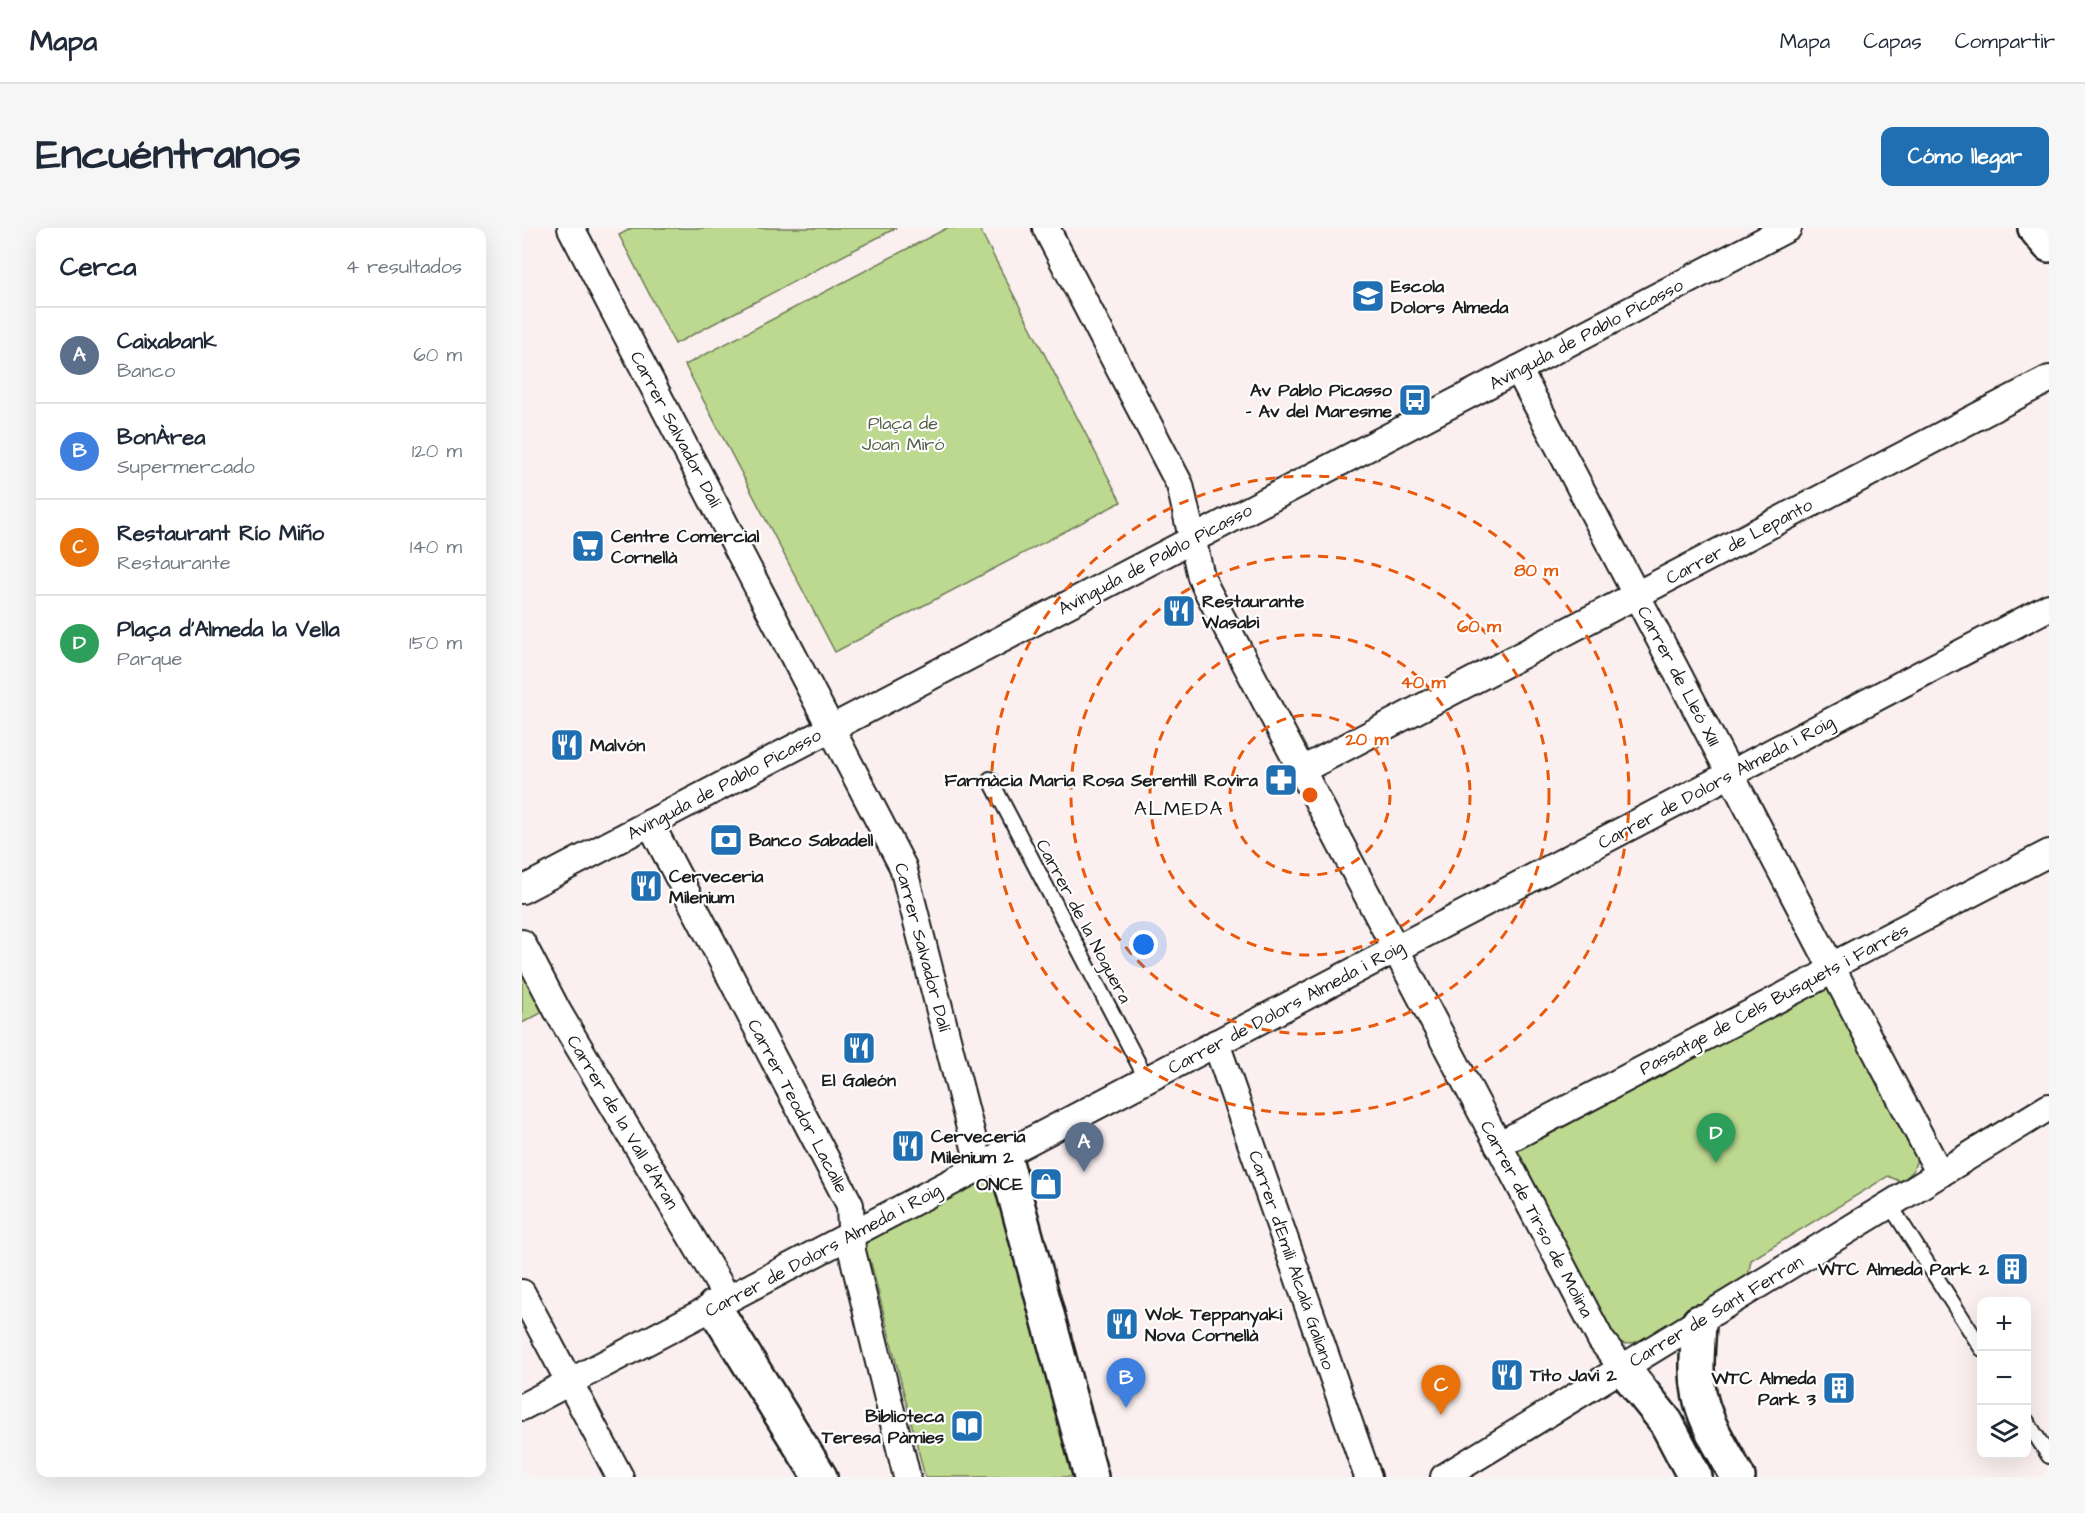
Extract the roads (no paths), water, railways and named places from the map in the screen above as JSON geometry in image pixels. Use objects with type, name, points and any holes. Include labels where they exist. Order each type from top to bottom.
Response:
[{"type":"street","name":"Carrer Salvador Dalí","points":[[571,228],[903,867],[992,1161]]},
{"type":"street","name":"Carrer de Tirso de Molina","points":[[1046,228],[1180,485],[1201,577],[1601,1341],[1666,1422],[1695,1477]]},
{"type":"street","name":"Avinguda de Pablo Picasso","points":[[522,890],[1788,228]]},
{"type":"street","points":[[2035,228],[2049,245]]},
{"type":"street","name":"Carrer de Lleó XIII","points":[[1518,369],[1940,1174]]},
{"type":"street","name":"Carrer de Lepanto","points":[[1302,770],[2049,379]]},
{"type":"street","name":"Carrer de Dolors Almeda i Roig","points":[[522,1407],[2049,607]]},
{"type":"street","name":"Carrer Teodor Lacalle","points":[[650,823],[850,1205],[852,1251],[907,1477]]},
{"type":"street","name":"Passatge de Cels Busquets i Farrés","points":[[1498,1145],[1818,978],[1845,959],[2049,853]]},
{"type":"street","name":"Carrer de la Vall d'Aran","points":[[522,943],[558,1012],[721,1303]]},
{"type":"street","name":"Carrer d'Emili Alcalá Galiano","points":[[1216,1043],[1368,1477]]},
{"type":"street","name":"Carrer de Sant Ferran","points":[[1444,1477],[2049,1107]]},
{"type":"street","points":[[992,1161],[1091,1477]]},
{"type":"street","points":[[522,1293],[620,1477]]},
{"type":"street","points":[[721,1303],[820,1477]]},
{"type":"street","points":[[1699,1322],[1697,1365],[1701,1401],[1706,1417],[1738,1477]]},
{"type":"lane","name":"Carrer de la Noguera","points":[[990,779],[1147,1080]]},
{"type":"lane","points":[[1890,1205],[1977,1341]]},
{"type":"lane","points":[[2031,1428],[2049,1456]]},
{"type":"place","name":"Escola Dolors Almeda","points":[[1368,296]]},
{"type":"place","name":"Av Pablo Picasso - Av del Maresme","points":[[1415,400]]},
{"type":"place","name":"Centre Comercial Cornellà","points":[[588,546]]},
{"type":"place","name":"Restaurante Wasabi","points":[[1179,611]]},
{"type":"place","name":"Malvón","points":[[567,745]]},
{"type":"place","name":"Farmàcia Maria Rosa Serentill Rovira","points":[[1281,780]]},
{"type":"place","name":"Banco Sabadell","points":[[726,840]]},
{"type":"place","name":"Cerveceria Milenium","points":[[646,886]]},
{"type":"place","name":"El Galeón","points":[[859,1048]]},
{"type":"place","name":"Cerveceria Milenium 2","points":[[908,1146]]},
{"type":"place","name":"Plaça d'Almeda la Vella","points":[[1716,1163]]},
{"type":"place","name":"Caixabank","points":[[1084,1172]]},
{"type":"place","name":"ONCE","points":[[1046,1184]]},
{"type":"place","name":"WTC Almeda Park 2","points":[[2012,1269]]},
{"type":"place","name":"Wok Teppanyaki Nova Cornellà","points":[[1122,1324]]},
{"type":"place","name":"Tito Javi 2","points":[[1507,1375]]},
{"type":"place","name":"WTC Almeda Park 3","points":[[1839,1388]]},
{"type":"place","name":"BonÀrea","points":[[1126,1408]]},
{"type":"place","name":"Restaurant Río Miño","points":[[1441,1415]]},
{"type":"place","name":"Biblioteca Teresa Pàmies","points":[[967,1426]]},
{"type":"district","name":"ALMEDA","points":[[1179,808]]},
{"type":"park label","name":"Plaça de Joan Miró","points":[[903,433]]}]
